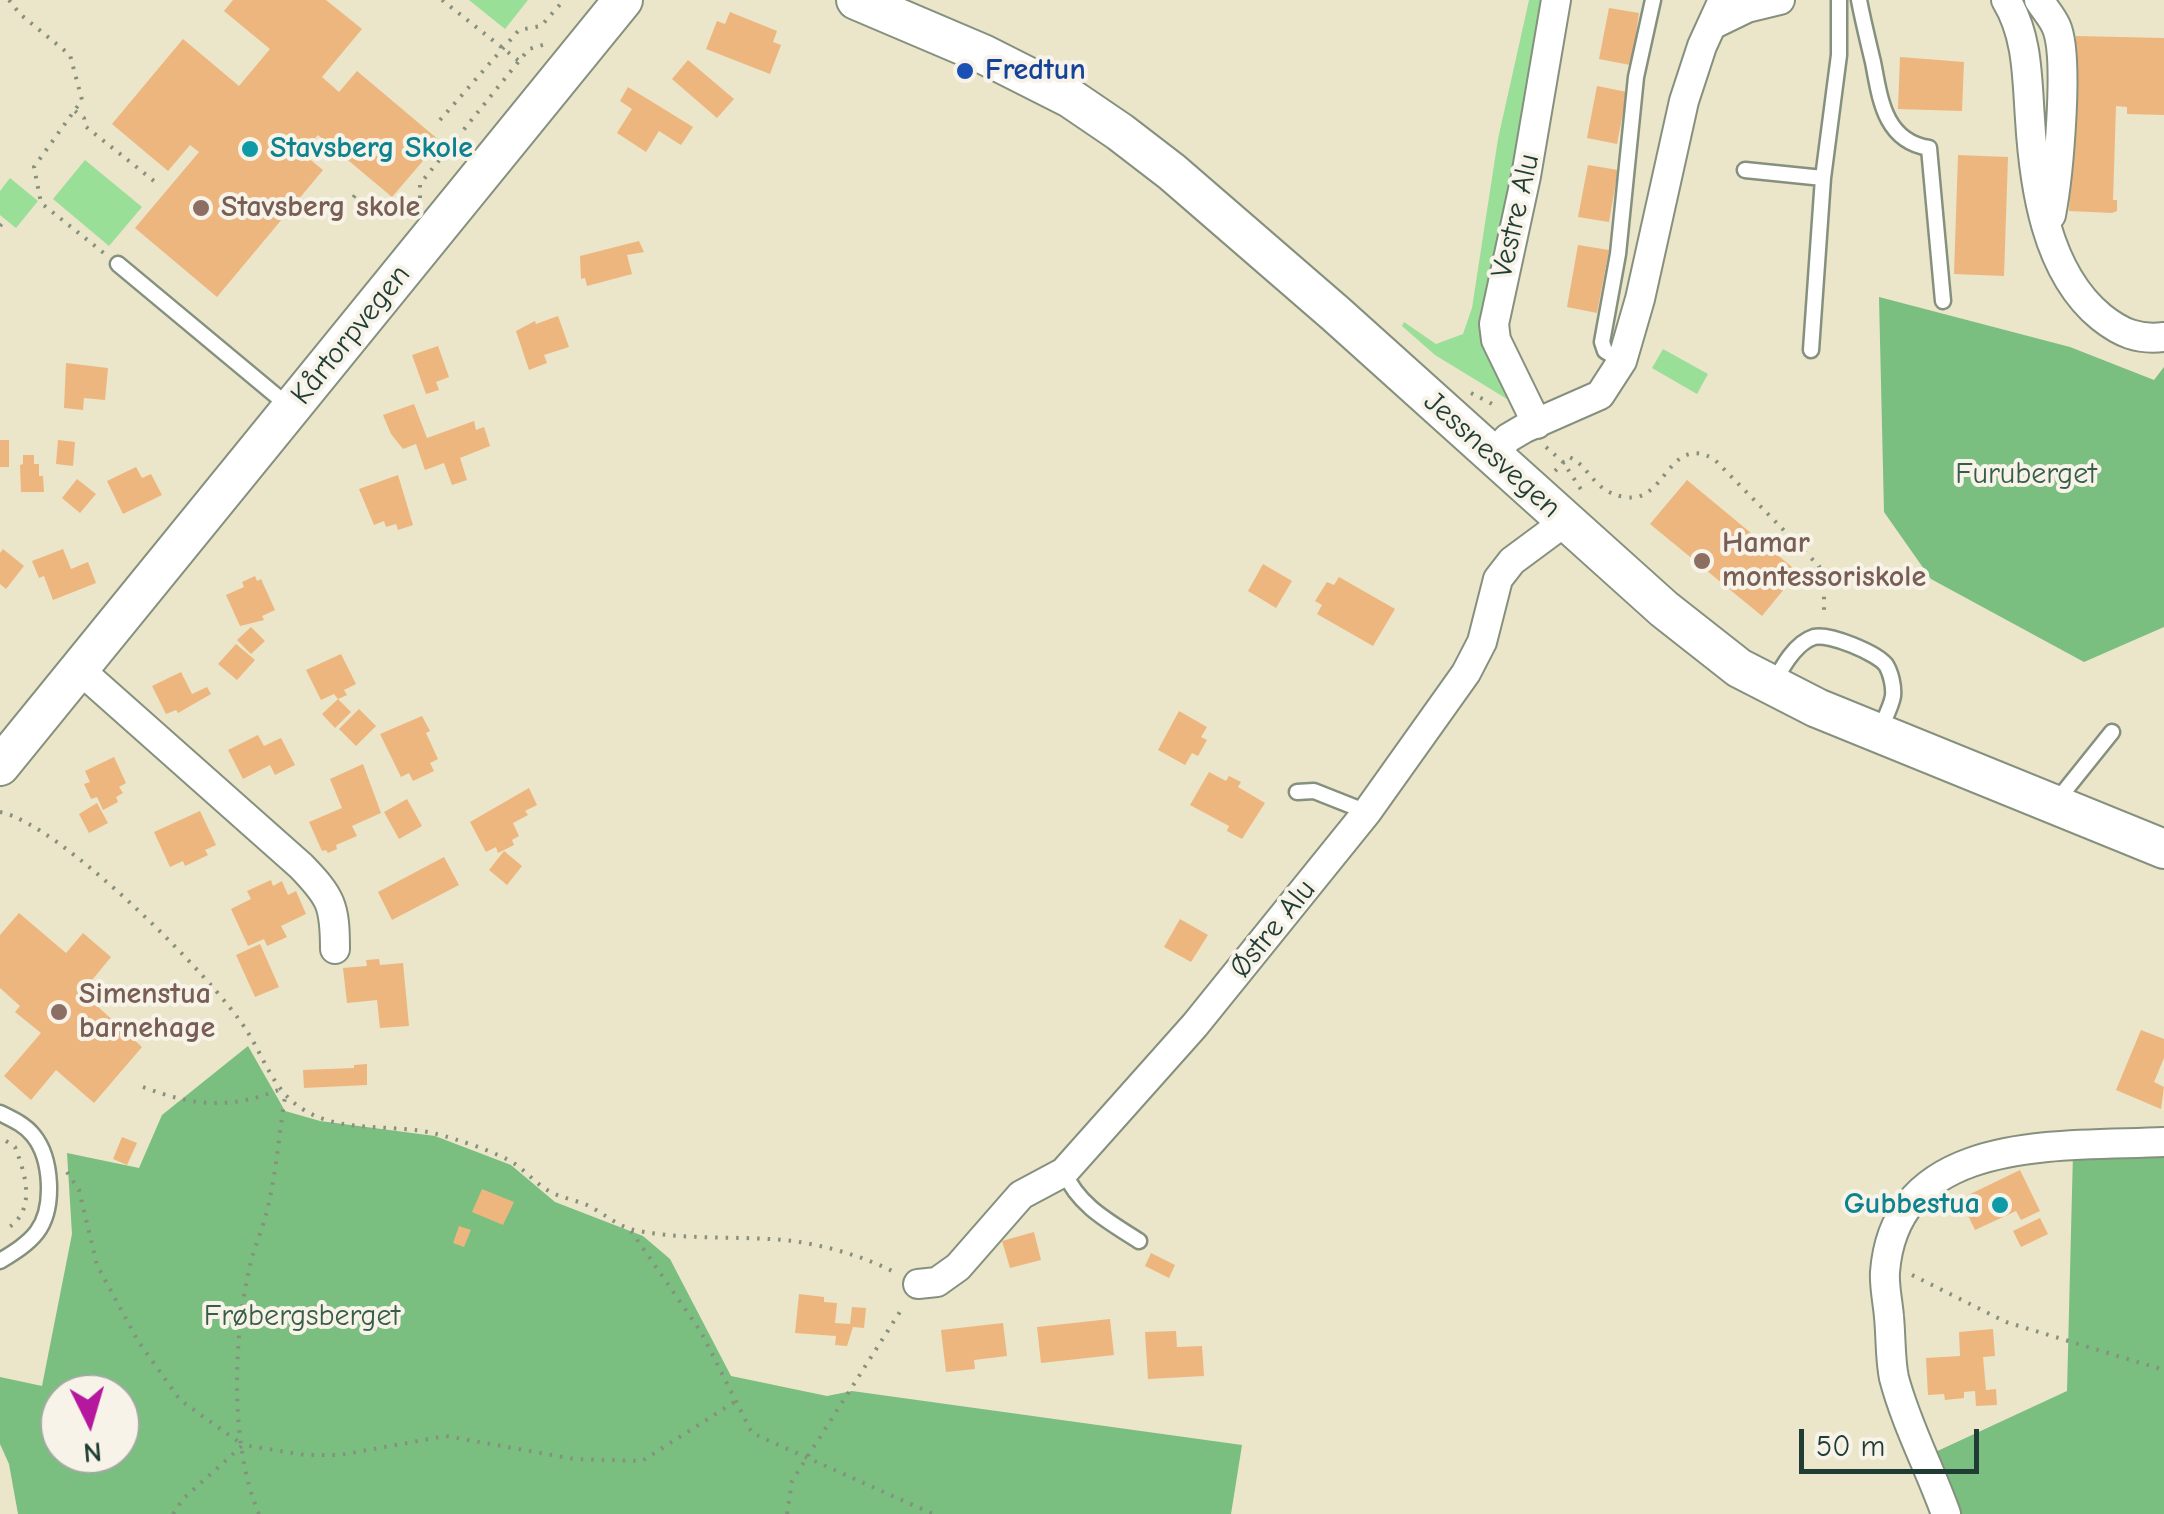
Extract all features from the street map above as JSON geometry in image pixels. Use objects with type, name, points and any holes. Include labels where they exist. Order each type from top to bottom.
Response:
[{"type":"main road","name":"Kårtorpvegen","points":[[0,766],[623,0]]},
{"type":"main road","name":"Jessnesvegen","points":[[856,0],[1000,62],[1070,98],[1120,132],[1246,236],[1704,642],[1772,686],[2164,849]]},
{"type":"street","name":"Vestre Alu","points":[[1537,424],[1496,340],[1494,324],[1526,176],[1556,0]]},
{"type":"street","points":[[1492,454],[1508,438],[1600,396],[1622,362],[1684,101],[1702,46],[1718,12],[1780,0]]},
{"type":"street","points":[[2006,0],[2016,15],[2026,58],[2030,126],[2048,231],[2061,264],[2086,304],[2118,331],[2141,338],[2164,336]]},
{"type":"street","points":[[2038,0],[2058,29],[2060,63],[2058,178],[2048,231]]},
{"type":"street","name":"Østre Alu","points":[[918,1284],[938,1282],[958,1267],[1021,1195],[1064,1172],[1196,1025],[1367,812],[1466,673],[1482,642],[1498,580],[1512,560],[1566,520]]},
{"type":"street","points":[[79,669],[327,893],[335,915],[335,949]]},
{"type":"street","points":[[1946,1514],[1894,1377],[1885,1274],[1902,1214],[1937,1176],[1982,1159],[2027,1148],[2164,1142]]},
{"type":"lane","points":[[1622,362],[1605,351],[1602,342],[1618,254],[1636,78],[1653,0]]},
{"type":"lane","points":[[1811,350],[1823,178],[1839,55],[1839,0]]},
{"type":"lane","points":[[1859,0],[1884,114],[1911,143],[1929,148],[1942,301]]},
{"type":"lane","points":[[1745,170],[1823,178]]},
{"type":"lane","points":[[118,264],[291,408]]},
{"type":"lane","points":[[1772,686],[1782,666],[1800,646],[1816,636],[1833,637],[1886,665],[1893,697],[1879,733]]},
{"type":"lane","points":[[2054,804],[2112,732]]},
{"type":"lane","points":[[1296,792],[1314,791],[1367,812]]},
{"type":"lane","points":[[0,1113],[30,1132],[44,1160],[48,1184],[45,1219],[32,1239],[0,1261]]},
{"type":"lane","points":[[1064,1172],[1073,1193],[1139,1241]]},
{"type":"path","points":[[10,0],[20,14],[70,55],[82,100],[34,167],[41,203],[118,264]]},
{"type":"path","points":[[442,0],[519,61]]},
{"type":"path","points":[[440,120],[519,30],[541,26],[564,0]]},
{"type":"path","points":[[75,111],[84,118],[85,126],[159,186]]},
{"type":"path","points":[[357,207],[353,198],[358,191]]},
{"type":"path","points":[[0,226],[5,220]]},
{"type":"path","points":[[1562,462],[1568,458],[1578,462],[1595,484],[1625,498],[1641,496],[1657,485],[1677,460],[1688,453],[1702,452],[1714,459],[1819,566],[1824,594],[1823,637]]},
{"type":"path","points":[[0,812],[17,815],[43,831],[192,962],[248,1032],[267,1071],[303,1110],[324,1120],[436,1134],[513,1162],[553,1193],[585,1204],[630,1230],[793,1241],[866,1258],[918,1284],[804,1459],[792,1481],[787,1514]]},
{"type":"path","points":[[143,1086],[172,1098],[218,1105],[283,1092]]},
{"type":"path","points":[[259,1514],[249,1490],[236,1358],[249,1267],[266,1213],[283,1092]]},
{"type":"path","points":[[6,1141],[15,1147],[26,1188],[22,1213],[8,1228]]},
{"type":"path","points":[[44,1160],[64,1166],[79,1190],[97,1265],[148,1356],[180,1400],[243,1445],[340,1455],[446,1436],[574,1460],[642,1461],[736,1401]]},
{"type":"path","points":[[630,1230],[701,1332],[752,1433],[933,1514]]},
{"type":"path","points":[[1888,1258],[1923,1282],[2006,1322],[2164,1370]]},
{"type":"path","points":[[172,1514],[182,1499],[243,1445]]},
{"type":"green space","points":[[469,0],[528,0],[505,29]]},
{"type":"green space","points":[[1529,0],[1546,0],[1483,325],[1486,348],[1509,392],[1507,399],[1435,355],[1402,326],[1404,322],[1436,344],[1463,334],[1472,308],[1498,139]]},
{"type":"green space","points":[[85,160],[142,207],[109,246],[53,199]]},
{"type":"green space","points":[[10,178],[38,201],[16,228],[0,215],[0,191]]},
{"type":"green space","name":"Furuberget","points":[[1879,297],[2070,347],[2154,380],[2164,367],[2164,627],[2084,662],[1931,579],[1884,512]]},
{"type":"green space","points":[[1663,349],[1708,374],[1697,394],[1652,368]]},
{"type":"green space","name":"Frøbergsberget","points":[[248,1046],[285,1111],[320,1121],[435,1136],[511,1165],[555,1202],[643,1236],[670,1259],[731,1376],[827,1396],[852,1391],[1242,1445],[1231,1514],[18,1514],[9,1464],[0,1444],[0,1377],[40,1386],[40,1474],[140,1474],[140,1374],[44,1374],[72,1234],[67,1153],[139,1168],[162,1115]]},
{"type":"green space","points":[[2164,1147],[2164,1514],[1952,1514],[1931,1454],[2067,1391],[2073,1153]]},
{"type":"building","name":"Stavsberg Skole","points":[[233,0],[326,0],[362,29],[322,77],[339,92],[357,71],[440,141],[392,197],[318,135],[302,153],[323,170],[217,297],[135,228],[199,152],[190,145],[168,171],[112,124],[183,39],[239,86],[270,49],[224,11]]},
{"type":"building","points":[[1609,8],[1639,13],[1639,33],[1630,65],[1599,59]]},
{"type":"building","points":[[730,12],[777,31],[773,42],[781,45],[770,74],[706,49],[717,21],[725,24]]},
{"type":"building","points":[[2076,36],[2164,38],[2164,115],[2127,114],[2127,107],[2116,106],[2113,200],[2117,200],[2117,211],[2112,213],[2069,211]]},
{"type":"building","points":[[1900,57],[1964,62],[1962,111],[1898,109]]},
{"type":"building","points":[[688,60],[734,99],[717,118],[672,79]]},
{"type":"building","points":[[1597,86],[1627,92],[1617,144],[1587,138]]},
{"type":"building","points":[[628,87],[693,127],[681,145],[659,131],[646,152],[617,133],[632,109],[620,101]]},
{"type":"building","points":[[1958,155],[2008,157],[2004,276],[1954,274]]},
{"type":"building","points":[[1588,165],[1618,170],[1609,222],[1578,217]]},
{"type":"building","points":[[639,241],[644,252],[627,255],[632,274],[587,286],[585,278],[581,279],[580,256]]},
{"type":"building","points":[[1578,245],[1609,250],[1597,313],[1567,307]]},
{"type":"building","points":[[558,316],[569,347],[544,355],[547,363],[529,370],[516,331],[535,321],[536,324]]},
{"type":"building","points":[[438,346],[449,377],[436,382],[439,390],[426,394],[412,355]]},
{"type":"building","points":[[66,363],[108,368],[105,400],[84,398],[83,410],[64,408]]},
{"type":"building","points":[[414,404],[427,438],[474,421],[476,430],[484,427],[490,446],[460,458],[467,480],[452,485],[444,463],[425,470],[416,444],[403,449],[391,434],[383,415]]},
{"type":"building","points":[[0,440],[9,440],[9,467],[0,467]]},
{"type":"building","points":[[58,440],[75,442],[73,466],[56,464]]},
{"type":"building","points":[[23,455],[34,455],[39,476],[43,476],[44,492],[21,492]]},
{"type":"building","points":[[136,467],[142,478],[151,474],[162,495],[123,514],[107,481]]},
{"type":"building","points":[[398,475],[413,525],[398,530],[396,524],[386,527],[384,521],[374,525],[359,489]]},
{"type":"building","points":[[77,479],[96,494],[80,513],[62,498]]},
{"type":"building","points":[[1687,480],[1798,572],[1762,616],[1650,524]]},
{"type":"building","points":[[3,549],[24,566],[6,589],[0,584]]},
{"type":"building","points":[[63,549],[71,569],[88,562],[96,583],[53,600],[44,576],[39,578],[32,561]]},
{"type":"building","points":[[1263,564],[1292,581],[1276,608],[1248,591]]},
{"type":"building","points":[[255,576],[257,581],[261,579],[275,610],[262,616],[264,620],[240,626],[226,595],[244,587],[242,582]]},
{"type":"building","points":[[1339,577],[1395,609],[1373,646],[1317,614],[1322,605],[1315,601],[1327,582],[1334,585]]},
{"type":"building","points":[[251,627],[265,641],[251,654],[237,640]]},
{"type":"building","points":[[236,644],[255,660],[237,680],[218,664]]},
{"type":"building","points":[[341,654],[356,684],[344,690],[347,695],[338,699],[334,694],[321,700],[306,670]]},
{"type":"building","points":[[181,672],[192,694],[207,687],[211,694],[178,713],[176,710],[166,714],[152,686]]},
{"type":"building","points":[[338,699],[351,712],[335,728],[322,714]]},
{"type":"building","points":[[359,709],[376,726],[356,746],[339,729]]},
{"type":"building","points":[[1179,711],[1207,727],[1201,737],[1207,740],[1198,756],[1192,753],[1185,765],[1158,750]]},
{"type":"building","points":[[422,716],[438,759],[430,763],[434,771],[413,781],[409,773],[401,777],[380,734]]},
{"type":"building","points":[[258,735],[264,746],[281,738],[295,765],[275,775],[270,765],[243,779],[228,750]]},
{"type":"building","points":[[114,757],[126,783],[119,787],[123,793],[116,797],[118,802],[103,810],[97,797],[91,799],[84,784],[90,782],[85,771]]},
{"type":"building","points":[[363,764],[381,813],[352,826],[357,836],[336,845],[337,849],[322,851],[309,822],[342,808],[330,779]]},
{"type":"building","points":[[1209,772],[1226,781],[1229,776],[1241,782],[1238,787],[1265,803],[1242,839],[1227,831],[1229,826],[1190,805]]},
{"type":"building","points":[[529,788],[537,805],[513,823],[519,836],[512,840],[514,845],[498,853],[496,847],[486,852],[470,822]]},
{"type":"building","points":[[407,799],[422,826],[399,839],[384,812]]},
{"type":"building","points":[[97,803],[108,823],[89,833],[79,814]]},
{"type":"building","points":[[200,811],[216,845],[205,850],[208,855],[185,866],[183,861],[170,867],[154,832]]},
{"type":"building","points":[[504,851],[522,866],[507,885],[489,870]]},
{"type":"building","points":[[444,857],[459,885],[392,920],[378,892]]},
{"type":"building","points":[[271,880],[273,886],[282,881],[288,895],[296,891],[306,914],[281,926],[287,937],[267,946],[264,939],[248,946],[231,909],[251,899],[247,891]]},
{"type":"building","points":[[19,913],[66,953],[83,933],[111,957],[79,996],[91,1007],[95,1004],[142,1047],[94,1103],[56,1070],[31,1100],[4,1076],[41,1033],[15,1012],[20,1006],[0,988],[0,935]]},
{"type":"building","points":[[1180,919],[1208,935],[1191,962],[1164,947]]},
{"type":"building","points":[[260,944],[279,987],[255,997],[236,955]]},
{"type":"building","points":[[379,959],[380,965],[403,963],[409,1026],[380,1028],[377,1000],[347,1003],[343,968],[367,966],[366,960]]},
{"type":"building","points":[[2141,1030],[2164,1039],[2164,1058],[2154,1082],[2164,1087],[2161,1109],[2116,1090]]},
{"type":"building","points":[[367,1064],[367,1085],[304,1088],[303,1070]]},
{"type":"building","points":[[122,1137],[137,1143],[127,1165],[113,1159]]},
{"type":"building","name":"Gubbestua","points":[[2020,1170],[2040,1211],[2021,1220],[2016,1211],[1975,1230],[1960,1199]]},
{"type":"building","points":[[482,1189],[514,1202],[503,1225],[472,1212]]},
{"type":"building","points":[[2040,1218],[2048,1234],[2021,1247],[2013,1231]]},
{"type":"building","points":[[459,1226],[471,1230],[464,1247],[453,1243]]},
{"type":"building","points":[[1034,1232],[1041,1260],[1010,1268],[1002,1241]]},
{"type":"building","points":[[1151,1253],[1175,1265],[1169,1278],[1145,1266]]},
{"type":"building","points":[[799,1294],[837,1303],[835,1323],[850,1324],[852,1307],[866,1308],[864,1328],[853,1327],[847,1346],[835,1345],[836,1336],[795,1333]]},
{"type":"building","points":[[1110,1319],[1114,1355],[1041,1363],[1037,1327]]},
{"type":"building","points":[[1003,1323],[1007,1356],[974,1360],[975,1369],[946,1372],[941,1330]]},
{"type":"building","points":[[1993,1329],[1995,1356],[1983,1357],[1986,1390],[1996,1389],[1997,1405],[1976,1406],[1975,1391],[1964,1392],[1964,1398],[1945,1400],[1944,1394],[1928,1395],[1926,1358],[1960,1356],[1959,1332]]},
{"type":"building","points":[[1176,1331],[1177,1347],[1202,1346],[1204,1376],[1148,1379],[1145,1332]]},
{"type":"place","name":"Fredtun","points":[[965,71]]},
{"type":"place","name":"Stavsberg Skole","points":[[250,149]]},
{"type":"place","name":"Stavsberg skole","points":[[201,208]]},
{"type":"place","name":"Hamar montessoriskole","points":[[1702,561]]},
{"type":"place","name":"Simenstua barnehage","points":[[59,1012]]},
{"type":"place","name":"Gubbestua","points":[[2000,1205]]}]
